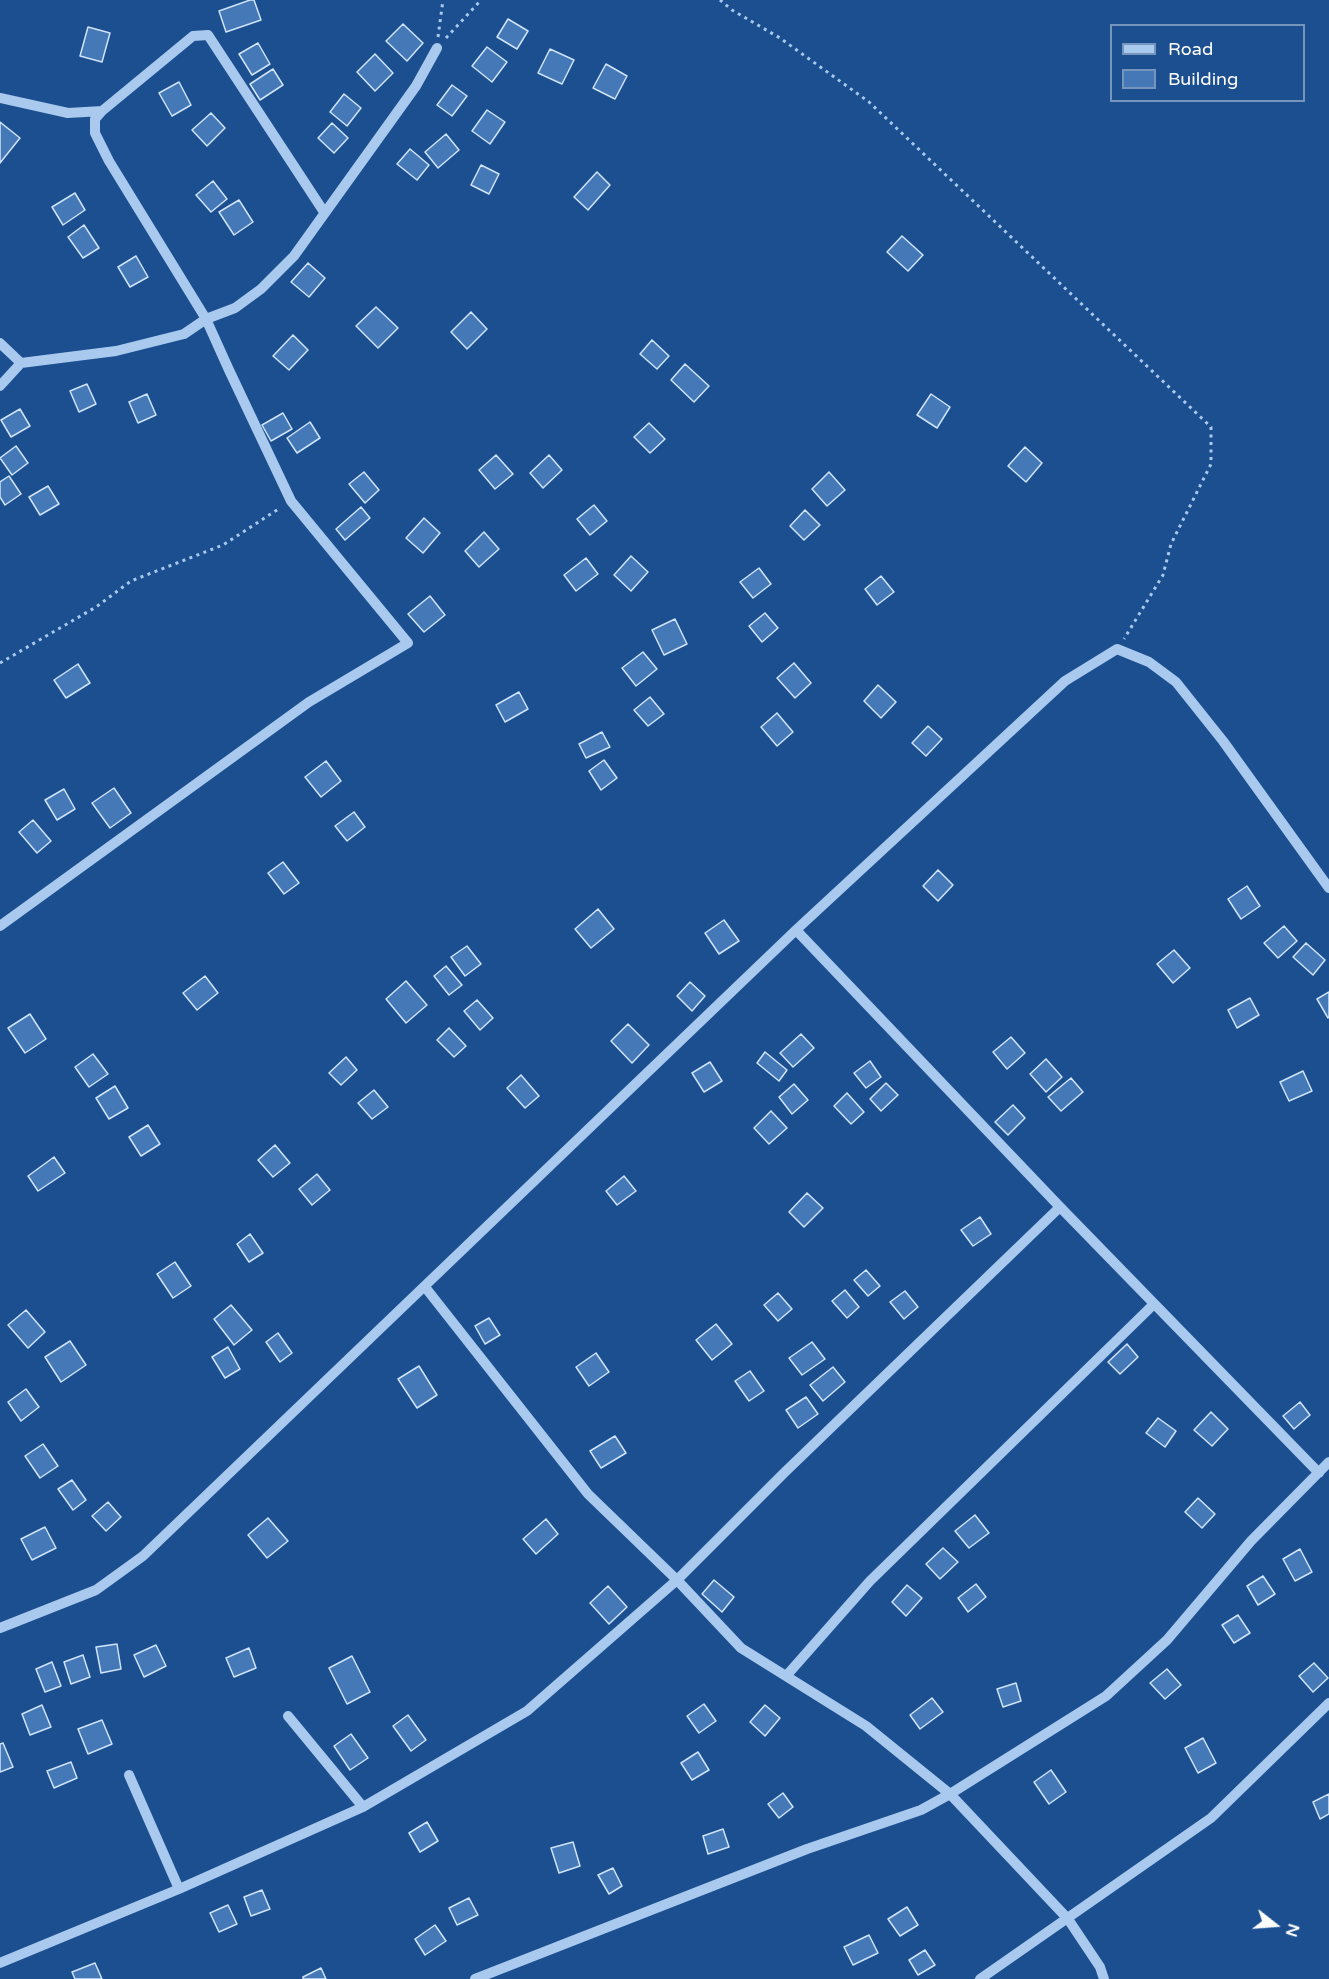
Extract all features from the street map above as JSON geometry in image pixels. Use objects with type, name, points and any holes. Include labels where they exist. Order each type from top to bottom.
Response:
[{"type":"street","points":[[0,926],[309,702],[408,644],[291,501],[206,319],[109,161],[95,133],[95,119],[193,36],[208,35],[324,212]]},
{"type":"street","points":[[0,386],[21,363],[116,351],[184,334],[206,319],[235,308],[261,289],[294,255],[416,86],[437,48]]},
{"type":"street","points":[[0,98],[68,113],[102,111]]},
{"type":"street","points":[[0,343],[21,363]]},
{"type":"street","points":[[0,1628],[96,1590],[143,1556],[796,930],[1065,681],[1118,649],[1149,662],[1176,682],[1223,741],[1329,888]]},
{"type":"street","points":[[796,930],[1060,1207],[1319,1473]]},
{"type":"street","points":[[0,1963],[179,1889],[363,1807],[527,1711],[677,1580],[785,1472],[1060,1207]]},
{"type":"street","points":[[424,1287],[588,1494],[677,1580],[741,1647],[866,1726],[950,1794],[1068,1919],[1100,1967],[1104,1979]]},
{"type":"street","points":[[787,1675],[870,1581],[1154,1304]]},
{"type":"street","points":[[475,1979],[807,1849],[921,1810],[950,1794],[1106,1696],[1167,1640],[1251,1541],[1329,1462]]},
{"type":"street","points":[[980,1979],[1211,1818],[1329,1703]]},
{"type":"street","points":[[288,1716],[363,1807]]},
{"type":"street","points":[[129,1775],[179,1889]]},
{"type":"path","points":[[437,48],[443,0]]},
{"type":"path","points":[[437,48],[481,0]]},
{"type":"path","points":[[720,0],[732,10],[780,38],[869,102],[1212,427],[1211,464],[1171,544],[1163,575],[1118,649]]},
{"type":"path","points":[[0,663],[96,607],[131,581],[223,545],[291,501]]},
{"type":"building","points":[[254,0],[261,20],[226,32],[219,11]]},
{"type":"building","points":[[508,19],[528,31],[517,49],[497,37]]},
{"type":"building","points":[[403,24],[423,43],[407,61],[386,41]]},
{"type":"building","points":[[88,27],[110,33],[102,62],[80,56]]},
{"type":"building","points":[[258,43],[270,64],[252,75],[239,54]]},
{"type":"building","points":[[487,47],[507,62],[492,82],[472,66]]},
{"type":"building","points":[[550,49],[574,60],[562,84],[538,73]]},
{"type":"building","points":[[375,54],[393,73],[375,91],[357,72]]},
{"type":"building","points":[[606,64],[627,76],[615,99],[593,88]]},
{"type":"building","points":[[273,69],[283,85],[260,100],[250,84]]},
{"type":"building","points":[[179,82],[191,105],[172,116],[159,93]]},
{"type":"building","points":[[452,85],[467,96],[452,116],[437,105]]},
{"type":"building","points":[[344,94],[361,108],[347,126],[330,112]]},
{"type":"building","points":[[487,110],[505,122],[490,144],[472,131]]},
{"type":"building","points":[[211,113],[225,128],[207,146],[192,130]]},
{"type":"building","points":[[0,122],[20,138],[0,163]]},
{"type":"building","points":[[332,123],[348,138],[334,153],[318,138]]},
{"type":"building","points":[[446,134],[459,150],[438,168],[425,152]]},
{"type":"building","points":[[410,149],[429,165],[417,180],[397,164]]},
{"type":"building","points":[[481,165],[499,174],[489,194],[471,185]]},
{"type":"building","points":[[597,172],[610,185],[588,210],[574,197]]},
{"type":"building","points":[[213,181],[227,199],[211,212],[196,195]]},
{"type":"building","points":[[75,193],[85,210],[63,225],[52,207]]},
{"type":"building","points":[[239,200],[253,222],[234,235],[219,212]]},
{"type":"building","points":[[84,225],[99,248],[83,258],[68,237]]},
{"type":"building","points":[[902,236],[923,255],[908,271],[887,252]]},
{"type":"building","points":[[136,256],[148,277],[130,287],[118,267]]},
{"type":"building","points":[[308,263],[325,278],[309,297],[291,282]]},
{"type":"building","points":[[376,307],[398,328],[378,348],[356,326]]},
{"type":"building","points":[[471,312],[487,329],[467,349],[451,332]]},
{"type":"building","points":[[293,335],[308,350],[289,370],[273,356]]},
{"type":"building","points":[[652,340],[669,356],[657,369],[640,354]]},
{"type":"building","points":[[685,364],[709,386],[694,402],[671,380]]},
{"type":"building","points":[[87,384],[96,404],[79,412],[70,391]]},
{"type":"building","points":[[147,394],[156,415],[138,423],[129,402]]},
{"type":"building","points":[[931,394],[950,407],[937,428],[917,415]]},
{"type":"building","points":[[20,409],[30,426],[11,437],[1,420]]},
{"type":"building","points":[[283,413],[292,429],[271,441],[262,425]]},
{"type":"building","points":[[310,422],[320,438],[297,453],[287,438]]},
{"type":"building","points":[[649,423],[665,439],[650,453],[634,437]]},
{"type":"building","points":[[16,446],[28,463],[12,475],[0,458]]},
{"type":"building","points":[[1025,447],[1042,463],[1026,482],[1008,466]]},
{"type":"building","points":[[496,455],[513,474],[495,489],[479,470]]},
{"type":"building","points":[[549,455],[562,470],[543,488],[530,473]]},
{"type":"building","points":[[364,472],[379,490],[365,503],[349,484]]},
{"type":"building","points":[[829,472],[845,490],[827,506],[812,489]]},
{"type":"building","points":[[9,476],[21,494],[5,505],[0,497],[0,482]]},
{"type":"building","points":[[48,486],[59,504],[40,515],[29,497]]},
{"type":"building","points":[[594,505],[607,521],[590,535],[577,519]]},
{"type":"building","points":[[361,507],[370,518],[345,540],[336,529]]},
{"type":"building","points":[[805,510],[820,525],[804,540],[790,526]]},
{"type":"building","points":[[424,518],[440,533],[423,553],[406,538]]},
{"type":"building","points":[[484,532],[499,549],[479,567],[465,551]]},
{"type":"building","points":[[631,556],[648,572],[631,591],[614,575]]},
{"type":"building","points":[[586,558],[598,574],[576,591],[564,575]]},
{"type":"building","points":[[759,568],[771,584],[753,598],[740,582]]},
{"type":"building","points":[[881,576],[894,592],[877,605],[865,589]]},
{"type":"building","points":[[430,596],[445,615],[424,632],[408,614]]},
{"type":"building","points":[[765,613],[778,628],[762,642],[749,626]]},
{"type":"building","points":[[675,619],[687,644],[664,655],[652,630]]},
{"type":"building","points":[[643,652],[657,669],[636,686],[622,668]]},
{"type":"building","points":[[794,663],[811,683],[795,698],[777,678]]},
{"type":"building","points":[[78,664],[90,683],[66,698],[54,680]]},
{"type":"building","points":[[878,685],[896,702],[881,718],[864,701]]},
{"type":"building","points":[[519,692],[528,709],[505,722],[496,705]]},
{"type":"building","points":[[650,697],[664,714],[648,726],[634,710]]},
{"type":"building","points":[[777,713],[793,732],[777,746],[761,727]]},
{"type":"building","points":[[928,726],[942,739],[926,756],[912,743]]},
{"type":"building","points":[[602,732],[610,747],[586,758],[579,744]]},
{"type":"building","points":[[604,760],[617,778],[601,790],[589,771]]},
{"type":"building","points":[[326,761],[341,781],[321,797],[305,777]]},
{"type":"building","points":[[114,788],[131,813],[110,828],[92,803]]},
{"type":"building","points":[[64,789],[75,809],[57,820],[45,800]]},
{"type":"building","points":[[354,812],[365,827],[347,841],[335,826]]},
{"type":"building","points":[[33,820],[51,841],[37,853],[19,832]]},
{"type":"building","points":[[283,862],[299,883],[284,894],[268,873]]},
{"type":"building","points":[[938,870],[953,885],[938,901],[923,886]]},
{"type":"building","points":[[1247,886],[1260,906],[1241,919],[1228,899]]},
{"type":"building","points":[[598,909],[614,929],[591,948],[575,929]]},
{"type":"building","points":[[724,920],[739,941],[719,954],[705,933]]},
{"type":"building","points":[[1284,926],[1297,941],[1278,958],[1264,943]]},
{"type":"building","points":[[1306,943],[1325,960],[1313,975],[1293,957]]},
{"type":"building","points":[[467,946],[481,964],[465,976],[451,957]]},
{"type":"building","points":[[1174,950],[1190,968],[1173,983],[1157,964]]},
{"type":"building","points":[[446,966],[462,985],[449,995],[434,976]]},
{"type":"building","points":[[205,976],[218,993],[197,1010],[183,993]]},
{"type":"building","points":[[406,981],[427,1005],[406,1023],[386,999]]},
{"type":"building","points":[[690,982],[705,996],[692,1011],[677,996]]},
{"type":"building","points":[[1329,992],[1329,1017],[1328,1018],[1317,999]]},
{"type":"building","points":[[1250,998],[1259,1015],[1237,1028],[1228,1010]]},
{"type":"building","points":[[477,1000],[493,1018],[480,1030],[464,1011]]},
{"type":"building","points":[[30,1014],[46,1039],[25,1053],[8,1028]]},
{"type":"building","points":[[628,1024],[649,1045],[632,1063],[611,1041]]},
{"type":"building","points":[[449,1028],[466,1046],[454,1057],[437,1040]]},
{"type":"building","points":[[801,1034],[814,1048],[793,1067],[780,1053]]},
{"type":"building","points":[[1011,1037],[1025,1053],[1007,1069],[993,1052]]},
{"type":"building","points":[[765,1052],[787,1070],[779,1081],[757,1063]]},
{"type":"building","points":[[93,1054],[108,1074],[89,1087],[75,1067]]},
{"type":"building","points":[[346,1057],[357,1070],[341,1085],[329,1073]]},
{"type":"building","points":[[1046,1059],[1062,1077],[1046,1092],[1030,1074]]},
{"type":"building","points":[[870,1061],[881,1077],[866,1088],[854,1073]]},
{"type":"building","points":[[710,1062],[722,1081],[704,1092],[692,1073]]},
{"type":"building","points":[[1303,1071],[1312,1091],[1289,1101],[1280,1082]]},
{"type":"building","points":[[521,1075],[539,1096],[525,1108],[507,1088]]},
{"type":"building","points":[[1071,1078],[1083,1092],[1061,1111],[1048,1097]]},
{"type":"building","points":[[886,1083],[898,1095],[881,1111],[870,1099]]},
{"type":"building","points":[[794,1084],[808,1100],[792,1114],[779,1097]]},
{"type":"building","points":[[115,1086],[128,1108],[109,1119],[96,1098]]},
{"type":"building","points":[[374,1090],[388,1107],[372,1119],[358,1103]]},
{"type":"building","points":[[847,1093],[864,1112],[851,1124],[834,1106]]},
{"type":"building","points":[[1013,1105],[1025,1118],[1008,1135],[995,1122]]},
{"type":"building","points":[[771,1111],[787,1128],[769,1144],[754,1128]]},
{"type":"building","points":[[148,1125],[160,1144],[141,1156],[129,1137]]},
{"type":"building","points":[[275,1145],[290,1163],[273,1177],[258,1160]]},
{"type":"building","points":[[54,1157],[65,1173],[38,1191],[28,1176]]},
{"type":"building","points":[[317,1174],[330,1190],[312,1205],[299,1189]]},
{"type":"building","points":[[624,1176],[636,1191],[617,1205],[606,1191]]},
{"type":"building","points":[[807,1193],[823,1208],[804,1227],[789,1212]]},
{"type":"building","points":[[980,1217],[991,1234],[973,1246],[961,1230]]},
{"type":"building","points":[[250,1234],[263,1253],[249,1262],[237,1244]]},
{"type":"building","points":[[175,1262],[191,1286],[173,1298],[157,1274]]},
{"type":"building","points":[[866,1270],[880,1286],[868,1296],[854,1280]]},
{"type":"building","points":[[845,1290],[859,1307],[847,1318],[832,1301]]},
{"type":"building","points":[[905,1291],[918,1307],[904,1319],[890,1302]]},
{"type":"building","points":[[778,1293],[792,1309],[778,1321],[764,1305]]},
{"type":"building","points":[[231,1305],[252,1330],[234,1345],[214,1319]]},
{"type":"building","points":[[26,1310],[45,1332],[28,1348],[8,1325]]},
{"type":"building","points":[[489,1318],[500,1335],[485,1344],[475,1326]]},
{"type":"building","points":[[716,1324],[732,1344],[712,1360],[696,1340]]},
{"type":"building","points":[[278,1333],[292,1353],[280,1362],[266,1342]]},
{"type":"building","points":[[70,1341],[86,1365],[61,1382],[45,1357]]},
{"type":"building","points":[[812,1342],[825,1359],[802,1375],[789,1358]]},
{"type":"building","points":[[1127,1344],[1138,1357],[1120,1374],[1108,1362]]},
{"type":"building","points":[[228,1347],[240,1369],[225,1378],[212,1357]]},
{"type":"building","points":[[596,1353],[609,1372],[589,1386],[576,1367]]},
{"type":"building","points":[[419,1366],[437,1395],[417,1408],[398,1379]]},
{"type":"building","points":[[833,1367],[845,1382],[823,1401],[810,1385]]},
{"type":"building","points":[[750,1371],[764,1391],[749,1401],[735,1381]]},
{"type":"building","points":[[26,1389],[39,1407],[21,1421],[8,1402]]},
{"type":"building","points":[[806,1397],[818,1414],[798,1428],[786,1410]]},
{"type":"building","points":[[1300,1402],[1310,1415],[1294,1429],[1283,1416]]},
{"type":"building","points":[[1211,1412],[1228,1429],[1212,1446],[1194,1430]]},
{"type":"building","points":[[1158,1418],[1176,1431],[1165,1447],[1146,1433]]},
{"type":"building","points":[[615,1436],[626,1453],[601,1468],[590,1451]]},
{"type":"building","points":[[43,1444],[58,1466],[40,1478],[25,1456]]},
{"type":"building","points":[[72,1480],[86,1500],[73,1510],[58,1489]]},
{"type":"building","points":[[1198,1498],[1215,1514],[1202,1528],[1185,1512]]},
{"type":"building","points":[[108,1502],[121,1517],[106,1531],[92,1516]]},
{"type":"building","points":[[975,1515],[989,1533],[969,1548],[955,1531]]},
{"type":"building","points":[[268,1518],[288,1541],[267,1558],[248,1535]]},
{"type":"building","points":[[546,1519],[558,1534],[536,1554],[523,1539]]},
{"type":"building","points":[[45,1527],[56,1548],[32,1560],[21,1539]]},
{"type":"building","points":[[943,1548],[958,1562],[940,1579],[926,1564]]},
{"type":"building","points":[[1300,1549],[1312,1572],[1295,1581],[1283,1559]]},
{"type":"building","points":[[1263,1576],[1275,1594],[1258,1605],[1247,1586]]},
{"type":"building","points":[[714,1580],[734,1597],[722,1612],[702,1594]]},
{"type":"building","points":[[976,1584],[986,1597],[968,1612],[958,1598]]},
{"type":"building","points":[[907,1585],[922,1598],[906,1616],[892,1602]]},
{"type":"building","points":[[608,1586],[627,1607],[609,1624],[590,1603]]},
{"type":"building","points":[[1238,1615],[1250,1633],[1234,1643],[1222,1625]]},
{"type":"building","points":[[117,1644],[121,1669],[101,1673],[96,1647]]},
{"type":"building","points":[[156,1645],[166,1666],[144,1677],[134,1655]]},
{"type":"building","points":[[249,1648],[256,1668],[234,1677],[226,1658]]},
{"type":"building","points":[[83,1655],[90,1677],[71,1684],[64,1662]]},
{"type":"building","points":[[352,1656],[370,1692],[347,1704],[329,1668]]},
{"type":"building","points":[[52,1662],[61,1686],[45,1692],[36,1669]]},
{"type":"building","points":[[1314,1663],[1328,1678],[1313,1692],[1299,1676]]},
{"type":"building","points":[[1167,1669],[1181,1685],[1165,1699],[1150,1683]]},
{"type":"building","points":[[1016,1683],[1021,1701],[1003,1707],[997,1689]]},
{"type":"building","points":[[932,1698],[943,1712],[920,1729],[910,1715]]},
{"type":"building","points":[[704,1704],[716,1721],[699,1733],[687,1716]]},
{"type":"building","points":[[42,1705],[51,1727],[30,1735],[22,1714]]},
{"type":"building","points":[[765,1705],[780,1718],[765,1736],[750,1722]]},
{"type":"building","points":[[408,1715],[426,1740],[411,1751],[393,1726]]},
{"type":"building","points":[[102,1720],[112,1744],[88,1754],[78,1729]]},
{"type":"building","points":[[351,1734],[368,1758],[350,1770],[334,1746]]},
{"type":"building","points":[[1203,1738],[1216,1763],[1198,1773],[1185,1748]]},
{"type":"building","points":[[3,1743],[13,1767],[0,1772],[0,1744]]},
{"type":"building","points":[[698,1752],[709,1770],[692,1780],[681,1763]]},
{"type":"building","points":[[71,1762],[77,1778],[54,1788],[47,1771]]},
{"type":"building","points":[[1051,1770],[1066,1792],[1049,1804],[1034,1782]]},
{"type":"building","points":[[783,1793],[793,1807],[779,1818],[768,1804]]},
{"type":"building","points":[[1329,1794],[1329,1814],[1320,1819],[1313,1802]]},
{"type":"building","points":[[427,1822],[438,1841],[420,1852],[409,1833]]},
{"type":"building","points":[[723,1829],[729,1847],[708,1854],[703,1836]]},
{"type":"building","points":[[573,1842],[580,1866],[559,1873],[551,1848]]},
{"type":"building","points":[[613,1868],[622,1886],[609,1894],[598,1875]]},
{"type":"building","points":[[262,1890],[270,1909],[251,1916],[244,1897]]},
{"type":"building","points":[[469,1898],[478,1915],[457,1925],[449,1908]]},
{"type":"building","points":[[228,1905],[237,1924],[219,1932],[210,1913]]},
{"type":"building","points":[[907,1907],[918,1925],[900,1936],[888,1919]]},
{"type":"building","points":[[435,1925],[446,1941],[425,1955],[415,1939]]},
{"type":"building","points":[[869,1935],[878,1953],[853,1965],[844,1947]]},
{"type":"building","points":[[925,1950],[935,1965],[918,1975],[909,1960]]},
{"type":"building","points":[[95,1963],[102,1979],[75,1979],[72,1972]]},
{"type":"building","points":[[321,1968],[326,1979],[303,1979],[303,1977]]}]
